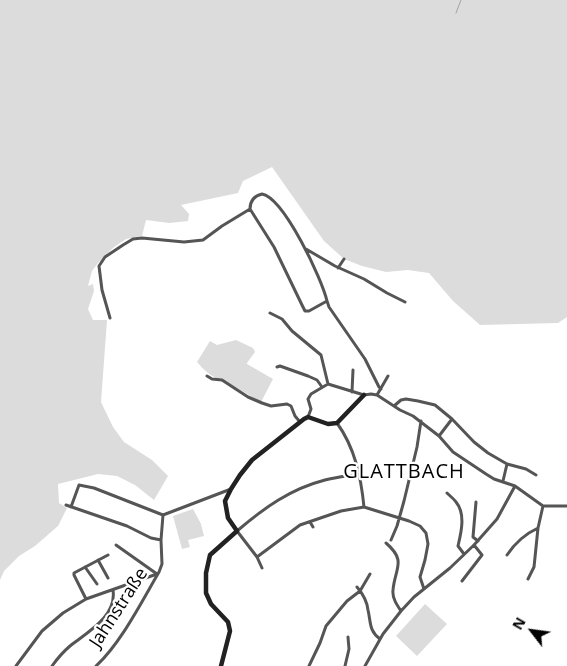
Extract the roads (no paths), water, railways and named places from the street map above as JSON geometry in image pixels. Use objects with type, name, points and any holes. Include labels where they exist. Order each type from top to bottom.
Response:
[{"type":"street","points":[[327,301],[308,311],[305,310],[274,247],[250,209],[251,202],[257,195],[266,195],[274,201],[288,219],[318,274],[325,293],[329,307],[365,359],[381,389]]},
{"type":"street","points":[[110,318],[98,266],[105,257],[133,239],[142,238],[184,242],[203,240],[250,209]]},
{"type":"street","points":[[306,249],[338,268],[364,279],[387,294],[405,302]]},
{"type":"street","points":[[338,268],[344,259]]},
{"type":"street","points":[[270,313],[282,319],[292,331],[321,355],[328,384]]},
{"type":"street","points":[[277,367],[280,366],[317,380],[322,387]]},
{"type":"street","points":[[352,392],[354,370]]},
{"type":"street","points":[[207,376],[212,379],[222,380],[248,397],[262,403],[271,406],[287,404],[291,406],[300,422]]},
{"type":"street","points":[[377,395],[388,376]]},
{"type":"street","points":[[262,568],[257,557],[228,518],[225,501],[240,475],[252,460],[308,417],[310,409],[308,399],[311,394],[328,384],[364,395],[377,395],[400,410],[414,416],[439,436],[453,452],[486,474],[515,486],[543,506],[567,506]]},
{"type":"street","points":[[308,417],[328,424],[336,423],[364,395]]},
{"type":"street","points":[[394,406],[401,400],[406,399],[435,405],[488,453],[508,464],[526,469],[536,475]]},
{"type":"street","points":[[439,436],[452,420]]},
{"type":"street","points":[[391,540],[399,518],[416,447],[420,421]]},
{"type":"street","points":[[336,423],[347,438],[360,474],[364,507]]},
{"type":"street","points":[[503,481],[508,464]]},
{"type":"street","points":[[221,666],[230,631],[228,622],[211,604],[206,593],[206,573],[210,555],[258,512],[283,496],[326,480],[360,474]]},
{"type":"street","points":[[71,507],[79,485],[94,488],[163,516],[231,489]]},
{"type":"street","points":[[367,665],[380,640],[402,611],[474,545],[496,519],[515,486]]},
{"type":"street","points":[[447,494],[457,502],[461,512],[458,546],[464,554]]},
{"type":"street","points":[[476,502],[473,537],[478,540]]},
{"type":"street","points":[[66,505],[161,540]]},
{"type":"street","points":[[528,580],[534,567],[538,528],[543,506]]},
{"type":"street","points":[[257,557],[300,525],[364,507],[420,526],[426,533],[428,544],[420,577],[424,589]]},
{"type":"street","name":"Jahnstraße","points":[[96,666],[120,636],[158,573],[162,564],[163,516]]},
{"type":"street","points":[[310,522],[313,527]]},
{"type":"street","points":[[507,555],[518,541],[538,528]]},
{"type":"street","points":[[386,543],[395,552],[398,560],[398,570],[392,591],[396,604],[402,611]]},
{"type":"street","points":[[116,545],[158,573]]},
{"type":"street","points":[[462,581],[482,555],[474,545]]},
{"type":"street","points":[[86,599],[74,575],[75,572],[108,555]]},
{"type":"street","points":[[98,560],[108,578]]},
{"type":"street","points":[[85,567],[97,584]]},
{"type":"street","points":[[16,666],[42,631],[63,614],[86,599],[158,573]]},
{"type":"street","points":[[309,666],[326,626],[347,601],[360,591],[370,574]]},
{"type":"street","points":[[357,587],[368,607],[374,635],[380,640]]},
{"type":"street","points":[[52,666],[69,647],[88,633],[103,618],[113,603],[113,590]]},
{"type":"street","points":[[345,666],[349,649],[348,637]]},
{"type":"waterway","points":[[456,13],[461,0]]},
{"type":"district","name":"GLATTBACH","points":[[404,472]]}]
